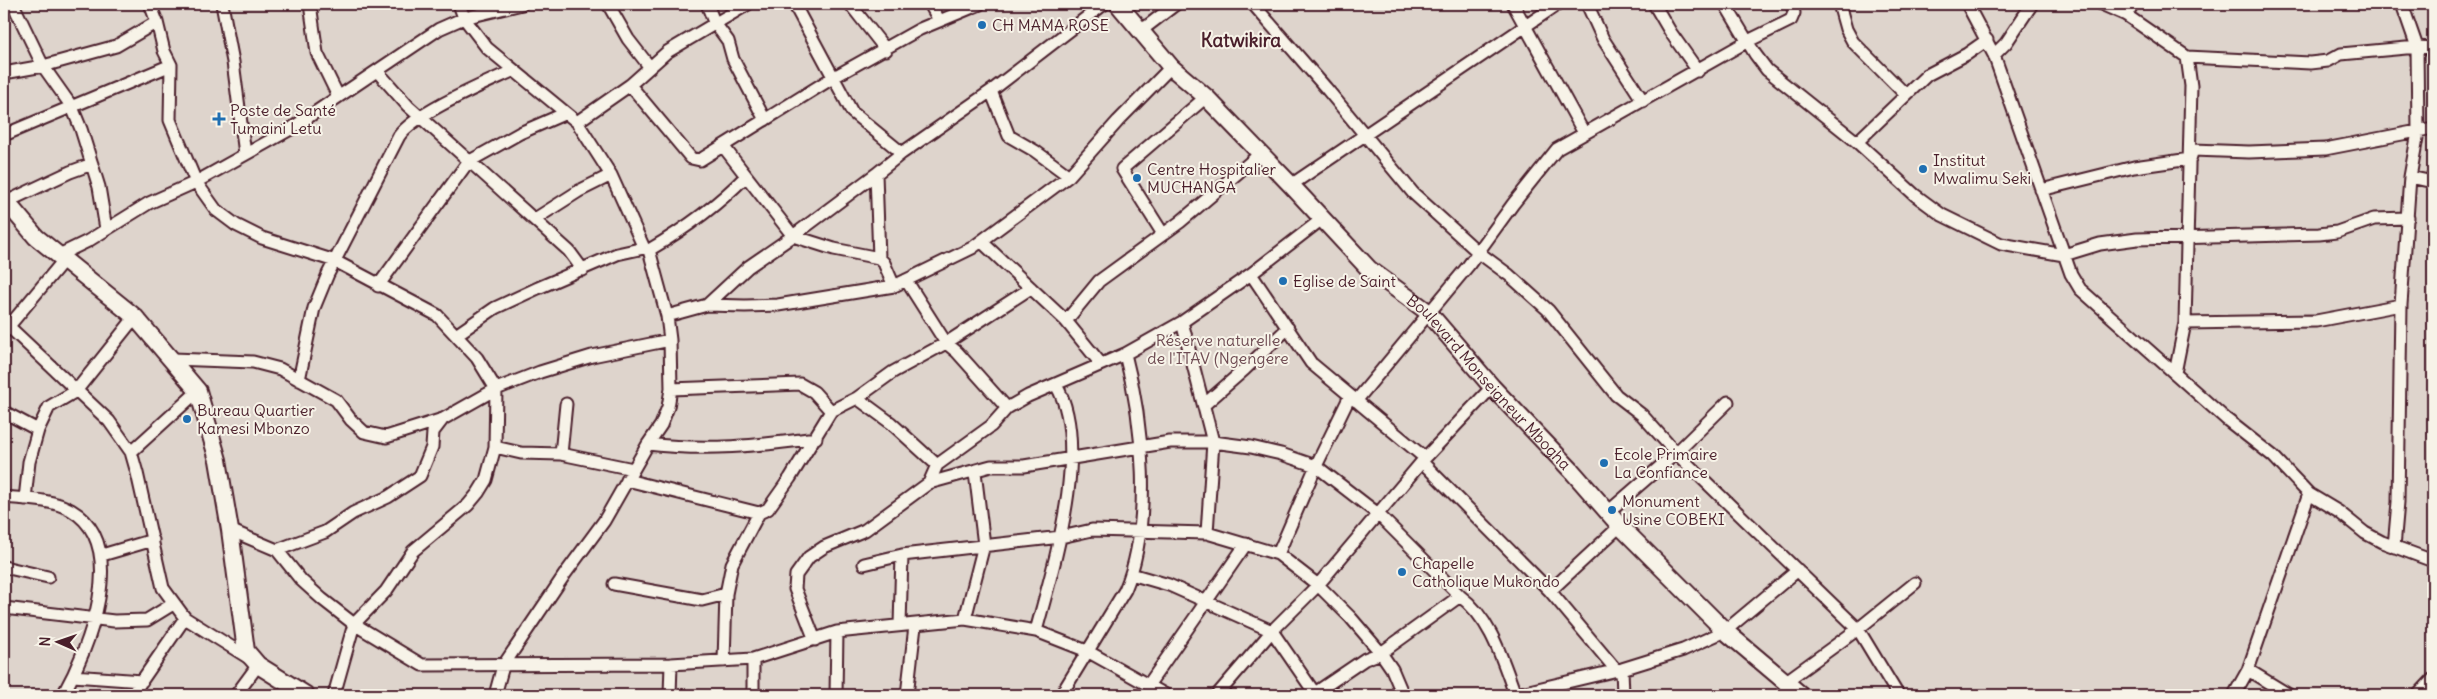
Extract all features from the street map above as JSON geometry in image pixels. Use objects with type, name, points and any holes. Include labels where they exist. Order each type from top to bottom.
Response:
[{"type":"street","points":[[13,4],[43,66],[72,107],[99,187],[106,229]]},
{"type":"street","points":[[150,4],[157,22],[164,51],[171,65],[170,120],[196,182],[216,210],[236,225],[262,238],[335,261],[378,286],[437,315],[477,358],[496,389],[495,447],[486,480],[468,505],[413,551],[386,591],[354,624],[334,695]]},
{"type":"street","points":[[222,4],[233,62],[245,154]]},
{"type":"street","points":[[310,4],[317,53],[338,96]]},
{"type":"street","points":[[460,4],[464,18],[487,48],[577,122],[611,176],[647,249],[667,316],[670,340],[671,389],[668,407],[661,425],[604,521],[565,574],[503,666],[494,695]]},
{"type":"street","points":[[306,695],[185,618],[173,604],[163,588],[154,540],[131,452],[109,421],[6,326],[61,258],[106,229],[149,203],[196,182],[289,130],[439,29],[464,18],[522,4]]},
{"type":"street","points":[[608,4],[628,39],[649,66]]},
{"type":"street","points":[[707,4],[714,22],[728,41],[733,59],[765,120]]},
{"type":"street","points":[[577,122],[630,84],[667,52],[714,22],[748,4]]},
{"type":"street","points":[[794,4],[852,112],[902,153]]},
{"type":"street","points":[[850,4],[886,50]]},
{"type":"street","points":[[930,4],[939,20]]},
{"type":"street","points":[[630,84],[690,158],[700,160],[834,77],[939,20],[980,4]]},
{"type":"street","points":[[707,305],[748,266],[793,236],[902,153],[991,91],[1104,4]]},
{"type":"street","name":"Boulevard Monseigneur Mbogha","points":[[1118,4],[1142,30],[1171,67],[1206,97],[1369,269],[1428,312],[1492,387],[1620,526],[1726,631],[1802,695]]},
{"type":"street","points":[[1142,30],[1176,4]]},
{"type":"street","points":[[1252,4],[1414,193],[1478,252],[1548,310],[1616,396],[1642,415],[1676,453],[1858,628],[1898,695]]},
{"type":"street","points":[[1513,4],[1584,133]]},
{"type":"street","points":[[1291,185],[1558,4]]},
{"type":"street","points":[[1587,4],[1603,38],[1643,102]]},
{"type":"street","points":[[1654,4],[1671,33],[1698,71]]},
{"type":"street","points":[[1725,4],[1767,70],[1857,142],[1915,195],[1942,215],[2001,244],[2064,255],[2100,244],[2137,239],[2186,236],[2319,234],[2337,232],[2374,219],[2408,218]]},
{"type":"street","points":[[1278,554],[1316,466],[1353,399],[1468,266],[1553,153],[1584,133],[1643,102],[1748,41],[1791,20],[1794,13],[1792,4]]},
{"type":"street","points":[[1839,4],[1846,28],[1853,42],[1905,94]]},
{"type":"street","points":[[1967,4],[1994,55],[2064,255],[2071,274],[2080,289],[2226,419],[2273,456],[2309,494],[2339,512],[2365,533],[2394,547],[2433,561]]},
{"type":"street","points":[[1994,55],[2006,43],[2032,4]]},
{"type":"street","points":[[2101,4],[2126,16],[2187,57],[2310,63],[2328,61],[2341,54],[2417,47],[2433,48]]},
{"type":"street","points":[[2126,16],[2133,4]]},
{"type":"street","points":[[2394,547],[2398,502],[2402,305],[2410,178],[2418,132],[2417,47],[2402,4]]},
{"type":"street","points":[[4,73],[43,66],[116,46],[157,22]]},
{"type":"street","points":[[1857,142],[1926,75],[1959,58],[1987,40]]},
{"type":"street","points":[[2175,373],[2184,323],[2192,86],[2187,57]]},
{"type":"street","points":[[4,134],[171,65]]},
{"type":"street","points":[[667,316],[707,305],[745,306],[778,304],[894,286],[982,242],[1069,176],[1118,120],[1171,67]]},
{"type":"street","points":[[299,380],[314,308],[335,261],[404,127],[512,70]]},
{"type":"street","points":[[377,71],[420,117],[569,251],[583,270]]},
{"type":"street","points":[[991,91],[1009,136],[1035,151],[1069,176]]},
{"type":"street","points":[[1163,234],[1122,169],[1206,97]]},
{"type":"street","points":[[378,286],[468,162],[520,133],[566,113]]},
{"type":"street","points":[[2190,159],[2193,150],[2249,152],[2309,150],[2433,128]]},
{"type":"street","points":[[723,146],[793,236],[834,249],[879,258],[884,263],[894,286]]},
{"type":"street","points":[[1066,321],[1099,281],[1180,222],[1260,154]]},
{"type":"street","points":[[2041,190],[2134,167],[2190,159]]},
{"type":"street","points":[[92,164],[4,201],[36,237],[135,317],[173,359],[198,391],[218,460],[230,530],[243,637],[246,651],[254,662]]},
{"type":"street","points":[[876,174],[879,258]]},
{"type":"street","points":[[535,220],[579,191],[611,176]]},
{"type":"street","points":[[456,335],[496,308],[617,254],[647,249],[679,233],[723,200],[746,176]]},
{"type":"street","points":[[2410,178],[2433,182]]},
{"type":"street","points":[[929,483],[938,465],[991,426],[1007,408],[1124,354],[1182,322],[1251,274],[1322,219]]},
{"type":"street","points":[[982,242],[1066,321],[1101,364]]},
{"type":"street","points":[[1251,274],[1311,363],[1423,460],[1550,591],[1620,670],[1623,695]]},
{"type":"street","points":[[906,280],[946,343],[957,352],[1007,408]]},
{"type":"street","points":[[724,661],[726,594],[732,564],[759,513],[768,508],[816,438],[831,411],[857,398],[893,372],[946,343],[1031,288]]},
{"type":"street","points":[[2184,323],[2316,322],[2402,305]]},
{"type":"street","points":[[25,498],[25,479],[38,430],[49,407],[76,391],[135,317]]},
{"type":"street","points":[[1182,322],[1205,404],[1213,442],[1207,533]]},
{"type":"street","points":[[1205,404],[1288,328]]},
{"type":"street","points":[[173,359],[253,362],[280,369],[336,400],[351,420],[364,432],[386,438],[442,419],[496,389],[592,356],[670,340]]},
{"type":"street","points":[[1061,695],[1125,590],[1132,574],[1140,531],[1141,446],[1134,390],[1124,354]]},
{"type":"street","points":[[671,389],[800,384],[814,392],[831,411]]},
{"type":"street","points":[[1036,631],[1061,537],[1071,459],[1069,419],[1064,397],[1056,385]]},
{"type":"street","points":[[1217,695],[1272,631],[1318,585],[1423,460],[1492,387]]},
{"type":"street","points":[[131,452],[198,391]]},
{"type":"street","points":[[857,398],[891,423],[938,465]]},
{"type":"street","points":[[1608,512],[1676,453],[1728,402]]},
{"type":"street","points":[[560,454],[566,404]]},
{"type":"street","points":[[4,412],[38,430]]},
{"type":"street","points":[[277,550],[325,532],[352,513],[388,497],[420,476],[432,447],[433,432],[442,419]]},
{"type":"street","points":[[648,444],[699,449],[748,447],[816,438]]},
{"type":"street","points":[[815,640],[796,589],[798,569],[809,557],[824,547],[865,530],[929,483],[975,472],[991,466],[1024,466],[1170,442],[1213,442],[1281,454],[1316,466],[1378,514],[1460,596],[1472,605],[1495,642],[1513,694],[1557,689],[1683,650],[1726,631],[1798,570]]},
{"type":"street","points":[[495,447],[521,453],[560,454],[634,469]]},
{"type":"street","points":[[964,619],[984,545],[975,472]]},
{"type":"street","points":[[627,480],[759,513]]},
{"type":"street","points":[[2234,695],[2248,670],[2309,494]]},
{"type":"street","points":[[4,497],[25,498],[59,504],[72,510],[93,531],[102,555],[100,588],[94,618],[73,676],[63,695]]},
{"type":"street","points":[[1550,591],[1620,526]]},
{"type":"street","points":[[230,530],[277,550],[301,580],[354,624],[422,665],[671,664],[753,659],[837,632],[915,626],[964,619],[1036,631],[1087,652],[1149,684],[1166,695]]},
{"type":"street","points":[[864,564],[902,555],[1061,537],[1092,530],[1207,533],[1278,554],[1318,585],[1351,618],[1381,653],[1392,669],[1403,695]]},
{"type":"street","points":[[102,555],[154,540]]},
{"type":"street","points":[[1149,684],[1246,544]]},
{"type":"street","points":[[900,626],[902,555]]},
{"type":"street","points":[[4,568],[48,577]]},
{"type":"street","points":[[1132,574],[1169,585],[1272,631],[1314,695],[1366,659],[1381,653],[1460,596]]},
{"type":"street","points":[[614,584],[702,600],[726,594]]},
{"type":"street","points":[[1785,682],[1915,584]]},
{"type":"street","points":[[4,608],[114,621],[147,620],[173,604]]},
{"type":"street","points":[[132,695],[185,618]]},
{"type":"street","points":[[907,695],[915,626]]},
{"type":"street","points":[[836,695],[837,632]]},
{"type":"street","points":[[753,659],[753,695]]},
{"type":"street","points":[[236,695],[254,662]]},
{"type":"street","points":[[670,695],[671,664]]},
{"type":"street","points":[[2248,670],[2289,695]]},
{"type":"street","points":[[73,676],[142,681]]},
{"type":"street","points":[[2418,695],[2433,679]]},
{"type":"green space","name":"Réserve naturelle de l'ITAV (Ngengere","points":[[4,4],[2433,4],[2433,695],[4,695]]},
{"type":"place","name":"CH MAMA ROSE","points":[[982,25]]},
{"type":"place","name":"Poste de Santé Tumaini Letu","points":[[219,119]]},
{"type":"place","name":"Institut Mwalimu Seki","points":[[1923,169]]},
{"type":"place","name":"Centre Hospitalier MUCHANGA","points":[[1137,178]]},
{"type":"place","name":"Eglise de Saint","points":[[1283,281]]},
{"type":"place","name":"Bureau Quartier Kamesi Mbonzo","points":[[187,419]]},
{"type":"place","name":"Ecole Primaire La Confiance","points":[[1604,463]]},
{"type":"place","name":"Monument Usine COBEKI","points":[[1612,510]]},
{"type":"place","name":"Chapelle Catholique Mukondo","points":[[1402,572]]},
{"type":"district","name":"Katwikira","points":[[1241,40]]}]
